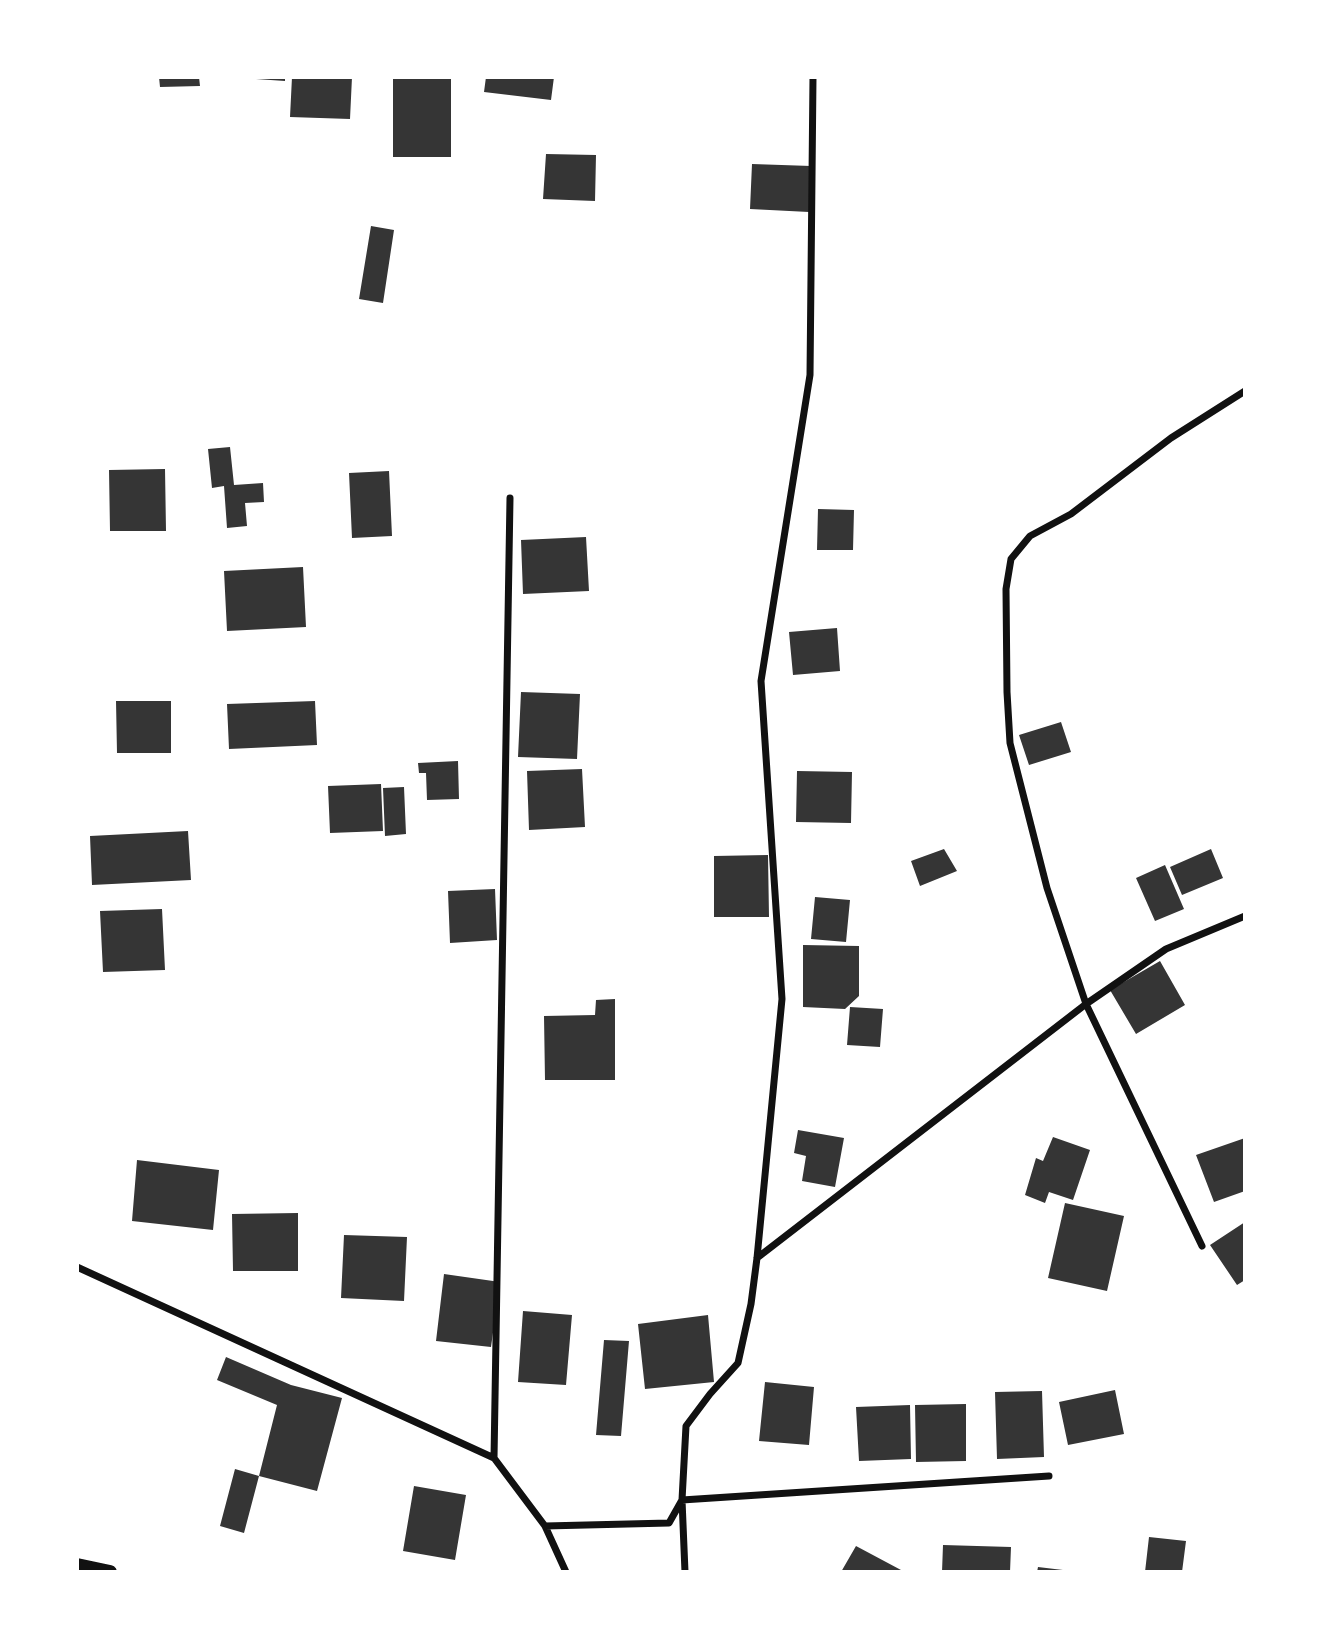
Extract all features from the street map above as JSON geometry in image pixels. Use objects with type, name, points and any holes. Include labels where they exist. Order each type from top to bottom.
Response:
[{"type":"main road","points":[[77,1565],[110,1572]]},
{"type":"street","points":[[685,1572],[682,1500],[686,1426],[738,1363],[751,1304],[757,1258],[782,999],[761,681],[810,374],[813,77]]},
{"type":"street","points":[[1202,1246],[1086,1004],[1047,888],[1010,743],[1006,589],[1012,559],[1030,536],[1071,514],[1171,438],[1245,391]]},
{"type":"street","points":[[494,1458],[510,498]]},
{"type":"street","points":[[757,1258],[1086,1004],[1166,949],[1245,916]]},
{"type":"street","points":[[77,1267],[494,1458],[545,1526],[566,1572]]},
{"type":"street","points":[[682,1500],[1049,1476]]},
{"type":"street","points":[[545,1526],[669,1523],[682,1500]]},
{"type":"building","points":[[159,77],[199,77],[200,86],[160,87]]},
{"type":"building","points":[[285,77],[285,81],[256,79]]},
{"type":"building","points":[[292,77],[352,77],[350,119],[290,117]]},
{"type":"building","points":[[393,77],[451,77],[451,157],[393,157]]},
{"type":"building","points":[[486,77],[554,77],[551,100],[484,92]]},
{"type":"building","points":[[546,154],[596,155],[595,201],[543,199]]},
{"type":"building","points":[[752,164],[811,166],[809,212],[750,209]]},
{"type":"building","points":[[371,226],[394,230],[383,303],[359,299]]},
{"type":"building","points":[[230,447],[234,485],[263,483],[264,502],[245,503],[247,526],[227,528],[224,486],[212,488],[208,449]]},
{"type":"building","points":[[165,469],[166,531],[110,531],[109,470]]},
{"type":"building","points":[[389,471],[392,536],[352,538],[349,473]]},
{"type":"building","points":[[818,509],[854,510],[853,550],[817,550]]},
{"type":"building","points":[[586,537],[589,591],[523,594],[521,540]]},
{"type":"building","points":[[303,567],[306,627],[227,631],[224,571]]},
{"type":"building","points":[[837,628],[840,671],[793,675],[789,632]]},
{"type":"building","points":[[521,692],[580,694],[577,759],[518,757]]},
{"type":"building","points":[[116,701],[171,701],[171,753],[117,753]]},
{"type":"building","points":[[315,701],[317,745],[229,749],[227,704]]},
{"type":"building","points":[[1061,722],[1071,752],[1029,765],[1019,735]]},
{"type":"building","points":[[458,761],[459,799],[427,800],[426,773],[419,773],[418,763]]},
{"type":"building","points":[[582,769],[585,827],[529,830],[527,771]]},
{"type":"building","points":[[797,771],[852,772],[851,823],[796,822]]},
{"type":"building","points":[[381,784],[383,831],[330,833],[328,786]]},
{"type":"building","points":[[404,787],[406,834],[385,836],[383,788]]},
{"type":"building","points":[[188,831],[191,880],[92,885],[90,836]]},
{"type":"building","points":[[944,849],[957,871],[920,886],[911,861]]},
{"type":"building","points":[[1211,849],[1223,878],[1182,895],[1170,867]]},
{"type":"building","points":[[768,855],[769,917],[714,917],[714,856]]},
{"type":"building","points":[[1165,865],[1184,909],[1155,921],[1136,878]]},
{"type":"building","points":[[495,889],[497,940],[450,943],[448,891]]},
{"type":"building","points":[[815,897],[850,900],[846,942],[811,939]]},
{"type":"building","points":[[162,909],[165,970],[103,972],[100,911]]},
{"type":"building","points":[[803,945],[859,946],[859,996],[845,1009],[803,1007]]},
{"type":"building","points":[[1160,961],[1185,1005],[1136,1034],[1110,990]]},
{"type":"building","points":[[615,999],[615,1080],[545,1080],[544,1016],[595,1015],[596,1000]]},
{"type":"building","points":[[850,1007],[883,1009],[880,1047],[847,1045]]},
{"type":"building","points":[[798,1130],[844,1138],[835,1187],[802,1181],[806,1156],[794,1153]]},
{"type":"building","points":[[1053,1137],[1090,1150],[1073,1200],[1049,1192],[1045,1203],[1025,1195],[1036,1158],[1043,1161]]},
{"type":"building","points":[[1245,1138],[1245,1191],[1214,1202],[1196,1155]]},
{"type":"building","points":[[137,1160],[219,1170],[213,1230],[132,1221]]},
{"type":"building","points":[[1065,1203],[1124,1216],[1107,1291],[1048,1278]]},
{"type":"building","points":[[298,1213],[298,1271],[233,1271],[232,1214]]},
{"type":"building","points":[[1245,1222],[1245,1280],[1237,1285],[1210,1245]]},
{"type":"building","points":[[344,1235],[407,1237],[404,1301],[341,1298]]},
{"type":"building","points":[[444,1274],[500,1282],[491,1347],[436,1341]]},
{"type":"building","points":[[523,1311],[572,1315],[566,1385],[518,1382]]},
{"type":"building","points":[[708,1315],[714,1382],[645,1389],[638,1324]]},
{"type":"building","points":[[604,1340],[629,1341],[621,1436],[596,1435]]},
{"type":"building","points":[[226,1357],[291,1385],[342,1398],[317,1491],[259,1476],[277,1405],[217,1380]]},
{"type":"building","points":[[765,1382],[814,1387],[809,1445],[759,1441]]},
{"type":"building","points":[[1115,1390],[1124,1434],[1068,1445],[1059,1402]]},
{"type":"building","points":[[1042,1391],[1044,1457],[997,1459],[995,1392]]},
{"type":"building","points":[[966,1404],[966,1461],[916,1462],[915,1405]]},
{"type":"building","points":[[910,1405],[911,1459],[859,1461],[856,1407]]},
{"type":"building","points":[[235,1469],[259,1476],[244,1533],[220,1526]]},
{"type":"building","points":[[414,1486],[466,1495],[455,1560],[403,1551]]},
{"type":"building","points":[[1149,1537],[1186,1541],[1182,1572],[1145,1572]]},
{"type":"building","points":[[943,1545],[1011,1547],[1010,1572],[942,1572]]},
{"type":"building","points":[[856,1546],[901,1570],[900,1572],[841,1572]]},
{"type":"building","points":[[1038,1567],[1063,1570],[1063,1572],[1037,1572]]}]
